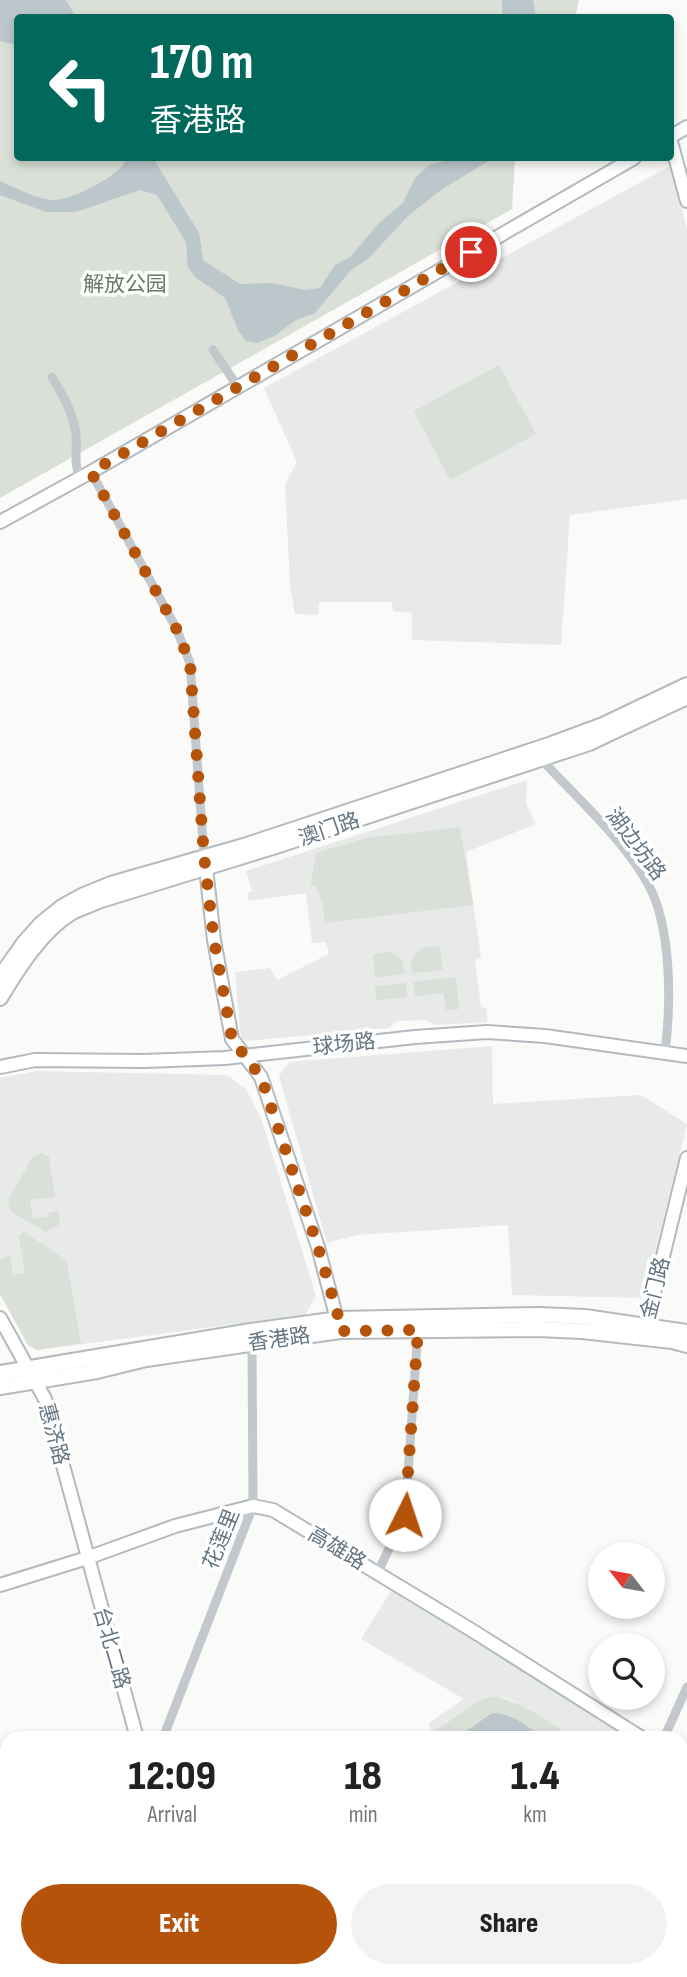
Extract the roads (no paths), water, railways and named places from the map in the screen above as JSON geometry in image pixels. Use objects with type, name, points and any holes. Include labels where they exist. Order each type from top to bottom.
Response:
[{"type":"main road","name":"澳门路","points":[[0,998],[29,955],[51,930],[72,913],[98,901],[244,846],[549,745],[625,715],[687,685]]},
{"type":"main road","name":"澳门路","points":[[0,977],[24,943],[62,907],[84,895],[111,884],[205,862],[541,759],[607,735],[687,697]]},
{"type":"main road","name":"香港路","points":[[0,1387],[33,1374],[225,1335],[339,1325],[539,1315],[585,1317],[644,1331],[687,1345]]},
{"type":"main road","name":"香港路","points":[[0,1373],[97,1371],[146,1359],[251,1343],[339,1325],[418,1330],[687,1332]]},
{"type":"street","points":[[674,152],[687,201]]},
{"type":"street","points":[[0,522],[629,161]]},
{"type":"street","points":[[213,350],[238,387]]},
{"type":"street","points":[[52,377],[76,430],[74,465],[86,475],[176,628],[190,663],[205,862],[214,940],[232,1039],[261,1077],[318,1247],[339,1325]]},
{"type":"street","name":"湖边坊路","points":[[541,759],[613,837],[649,884],[661,916],[667,968],[670,1017],[664,1052]]},
{"type":"street","name":"球场路","points":[[0,1067],[35,1060],[144,1061],[247,1056],[487,1032],[545,1036],[687,1056]]},
{"type":"street","name":"金门路","points":[[644,1331],[687,1158]]},
{"type":"street","name":"惠济路","points":[[0,1318],[45,1399],[87,1558]]},
{"type":"street","points":[[378,1572],[405,1515],[418,1330]]},
{"type":"street","name":"花莲里","points":[[166,1731],[253,1506],[251,1343]]},
{"type":"street","points":[[0,1585],[87,1558],[175,1526],[253,1506]]},
{"type":"street","name":"高雄路","points":[[253,1506],[273,1510],[378,1572],[631,1731]]},
{"type":"street","name":"台北二路","points":[[87,1558],[135,1731]]},
{"type":"street","points":[[667,1731],[687,1687]]},
{"type":"park label","name":"解放公园","points":[[125,284]]}]
